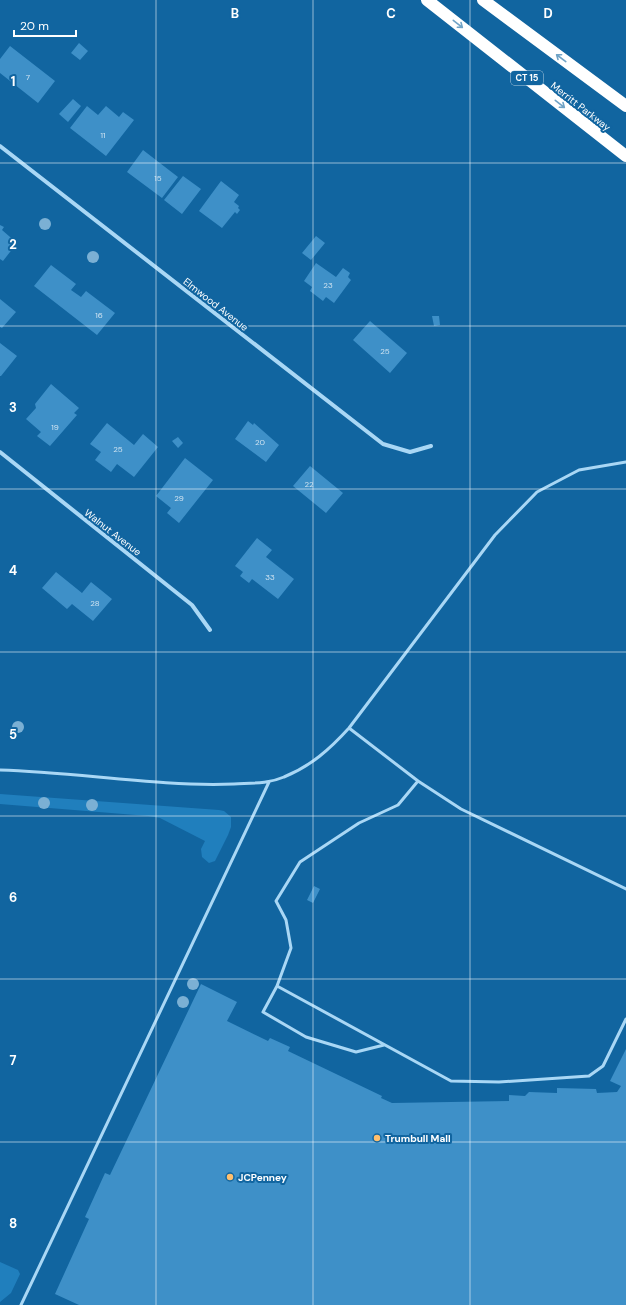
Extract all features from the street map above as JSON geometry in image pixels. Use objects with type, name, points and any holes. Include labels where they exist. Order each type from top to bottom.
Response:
[{"type":"highway","name":"Merritt Parkway","points":[[427,0],[626,156]]},
{"type":"highway","points":[[483,0],[626,106]]},
{"type":"street","name":"Elmwood Avenue","points":[[0,146],[384,444],[410,452],[431,446]]},
{"type":"street","name":"Walnut Avenue","points":[[0,452],[192,605],[210,630]]},
{"type":"lane","points":[[0,770],[204,785],[269,782],[284,777],[307,766],[328,750],[349,728],[495,535],[537,492],[579,470],[626,462]]},
{"type":"lane","points":[[349,728],[418,781],[462,809],[626,889]]},
{"type":"lane","points":[[384,1045],[356,1052],[306,1037],[263,1012],[277,986],[290,948],[286,920],[276,901],[300,862],[359,823],[398,805],[418,781]]},
{"type":"lane","points":[[21,1305],[269,782]]},
{"type":"lane","points":[[277,986],[451,1081],[499,1082],[589,1076],[603,1066],[626,1019]]},
{"type":"shaded area","points":[[0,794],[219,810],[224,811],[231,817],[231,827],[215,861],[209,863],[202,857],[201,849],[205,841],[160,818],[0,804]]},
{"type":"shaded area","points":[[0,1262],[18,1270],[20,1274],[11,1293],[0,1302]]},
{"type":"building","points":[[79,43],[88,51],[80,60],[71,53]]},
{"type":"building","points":[[10,46],[55,81],[38,103],[0,73],[0,59]]},
{"type":"building","points":[[73,99],[81,106],[68,122],[59,114]]},
{"type":"building","points":[[87,106],[98,115],[106,106],[119,117],[123,112],[134,120],[106,156],[70,128]]},
{"type":"building","points":[[143,150],[178,177],[162,198],[127,172]]},
{"type":"building","points":[[183,176],[201,189],[182,214],[164,200]]},
{"type":"building","points":[[221,181],[239,195],[234,202],[239,206],[238,208],[240,210],[237,214],[235,212],[222,228],[199,211]]},
{"type":"building","points":[[0,225],[4,227],[2,230],[17,243],[3,261],[0,259]]},
{"type":"building","points":[[316,236],[325,243],[311,260],[302,253]]},
{"type":"building","points":[[316,263],[336,277],[343,268],[350,273],[348,277],[351,280],[334,303],[326,297],[323,301],[310,291],[312,287],[304,281]]},
{"type":"building","points":[[51,265],[76,284],[71,290],[81,297],[86,291],[115,313],[97,335],[34,286]]},
{"type":"building","points":[[0,299],[16,312],[2,328],[0,327]]},
{"type":"building","points":[[432,316],[439,316],[440,325],[434,326]]},
{"type":"building","points":[[370,321],[407,353],[390,373],[353,340]]},
{"type":"building","points":[[0,343],[17,356],[1,376],[0,376]]},
{"type":"building","points":[[51,384],[79,408],[74,413],[77,415],[50,446],[37,436],[41,432],[26,419],[36,408],[35,404]]},
{"type":"building","points":[[248,421],[253,425],[254,423],[279,445],[266,462],[235,439]]},
{"type":"building","points":[[107,423],[134,445],[143,434],[158,447],[134,477],[117,464],[111,472],[95,460],[101,452],[90,444]]},
{"type":"building","points":[[178,437],[183,443],[178,448],[172,441]]},
{"type":"building","points":[[185,458],[213,480],[179,523],[167,513],[171,508],[156,496]]},
{"type":"building","points":[[310,466],[343,493],[326,513],[293,486]]},
{"type":"building","points":[[257,538],[272,550],[266,557],[294,579],[278,599],[252,579],[249,583],[240,576],[243,572],[235,566]]},
{"type":"building","points":[[56,572],[82,593],[91,582],[112,599],[93,621],[72,604],[67,609],[42,588]]},
{"type":"building","points":[[314,886],[320,889],[313,903],[307,900]]},
{"type":"building","name":"Trumbull Mall","points":[[201,984],[237,1002],[227,1021],[268,1041],[270,1038],[290,1047],[288,1051],[382,1096],[381,1098],[392,1103],[509,1101],[509,1095],[525,1096],[529,1092],[557,1093],[557,1088],[596,1089],[597,1093],[617,1092],[621,1086],[610,1081],[626,1049],[626,1305],[79,1305],[55,1294],[89,1219],[85,1217],[105,1173],[110,1175]]},
{"type":"place","name":"Trumbull Mall","points":[[377,1138]]},
{"type":"place","name":"JCPenney","points":[[230,1177]]}]
